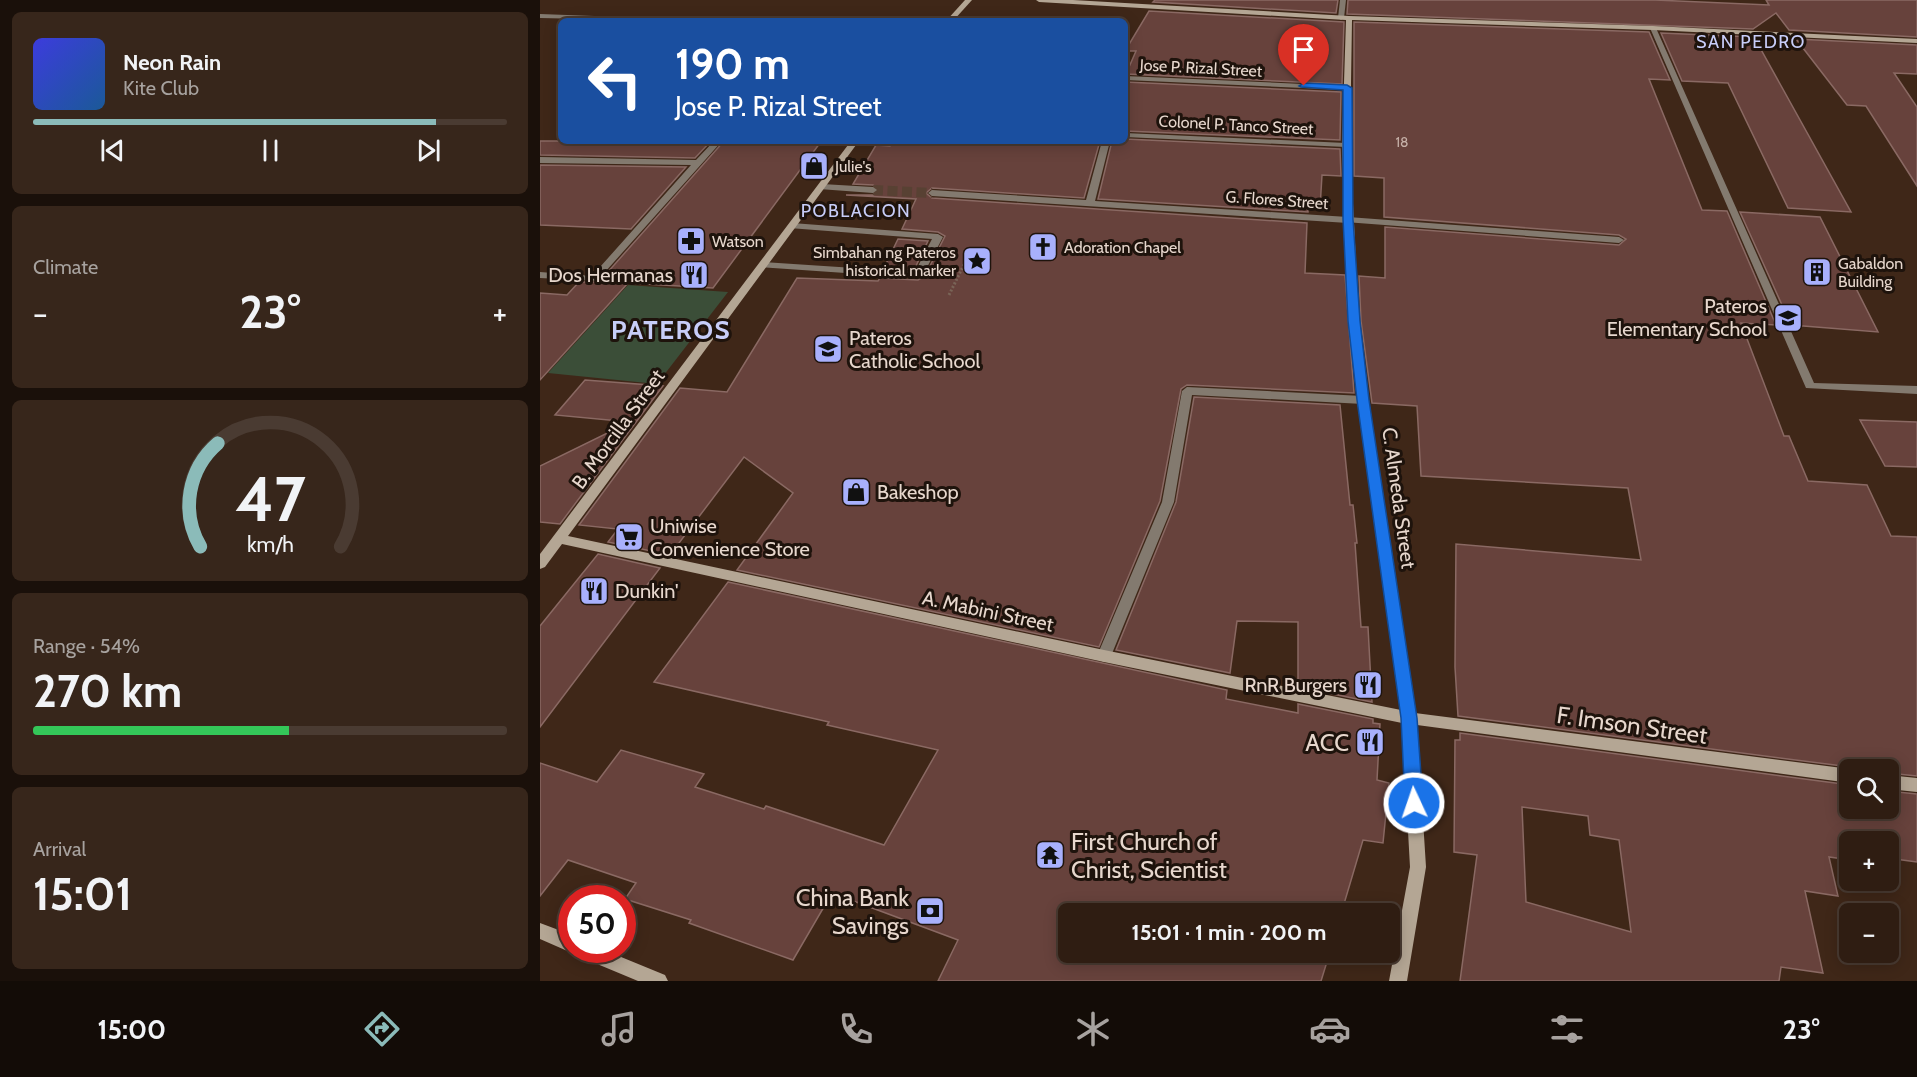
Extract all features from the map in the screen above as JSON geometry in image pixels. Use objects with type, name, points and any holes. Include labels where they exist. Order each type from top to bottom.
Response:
[{"type":"main road","points":[[952,18],[969,0]]},
{"type":"main road","points":[[1039,0],[1345,18],[1653,28],[1916,42]]},
{"type":"main road","name":"C. Almeda Street","points":[[1345,18],[1348,219],[1354,321],[1363,400],[1409,718],[1418,867],[1398,981]]},
{"type":"main road","name":"B. Morcilla Street","points":[[540,564],[853,144]]},
{"type":"main road","name":"A. Mabini Street","points":[[560,539],[1104,656],[1409,718]]},
{"type":"main road","name":"F. Imson Street","points":[[1409,718],[1839,775]]},
{"type":"main road","points":[[1899,783],[1917,785]]},
{"type":"main road","points":[[540,931],[558,938]]},
{"type":"main road","points":[[615,963],[659,981]]},
{"type":"street","points":[[1343,0],[1345,18]]},
{"type":"street","points":[[540,16],[594,18]]},
{"type":"street","points":[[1653,28],[1810,386],[1917,390]]},
{"type":"street","name":"Jose P. Rizal Street","points":[[1128,78],[1347,88]]},
{"type":"street","name":"Colonel P. Tanco Street","points":[[1128,135],[1346,145]]},
{"type":"street","points":[[540,274],[594,279],[715,144]]},
{"type":"street","points":[[1090,203],[1105,144]]},
{"type":"street","points":[[540,160],[698,163]]},
{"type":"street","points":[[822,187],[873,190]]},
{"type":"street","name":"G. Flores Street","points":[[932,194],[1348,219],[1619,240]]},
{"type":"street","points":[[763,265],[918,275],[938,237],[792,226]]},
{"type":"street","points":[[1104,656],[1168,502],[1187,391],[1363,400]]},
{"type":"path","points":[[949,295],[972,248]]},
{"type":"green space","points":[[628,285],[728,292],[657,384],[548,373]]},
{"type":"building","points":[[1155,0],[1338,0],[1336,13],[1153,2]]},
{"type":"building","points":[[1348,0],[1655,0],[1769,5],[1766,0],[1917,0],[1917,37],[1789,30],[1776,13],[1753,29],[1347,14]]},
{"type":"building","points":[[1149,11],[1344,22],[1342,84],[1128,74],[1136,51],[1128,51],[1128,46]]},
{"type":"building","points":[[1354,22],[1649,32],[1670,80],[1649,79],[1702,210],[1727,211],[1776,325],[1741,323],[1784,436],[1789,436],[1808,481],[1867,485],[1891,536],[1917,537],[1917,776],[1899,774],[1899,759],[1839,759],[1839,766],[1458,716],[1455,667],[1456,544],[1641,560],[1628,488],[1421,476],[1417,406],[1372,403],[1361,321],[1359,276],[1385,278],[1385,227],[1619,245],[1626,239],[1619,235],[1384,217],[1384,178],[1354,176]]},
{"type":"building","points":[[1661,33],[1754,37],[1851,212],[1788,208],[1728,83],[1682,81]]},
{"type":"building","points":[[1796,39],[1917,45],[1917,74],[1894,73],[1917,107],[1917,186],[1866,106],[1847,105]]},
{"type":"building","points":[[1128,82],[1341,92],[1340,140],[1128,131]]},
{"type":"building","points":[[1128,139],[1340,149],[1341,176],[1322,175],[1320,208],[1308,207],[1308,212],[1098,199],[1111,144],[1128,144]]},
{"type":"building","points":[[540,141],[558,141],[558,144],[708,144],[695,158],[540,155]]},
{"type":"building","points":[[721,144],[819,144],[713,288],[628,283],[540,380],[540,293],[567,295],[579,282],[599,282]]},
{"type":"building","points":[[891,144],[1099,144],[1084,198],[932,188],[926,193],[932,198],[1307,223],[1305,273],[1345,275],[1354,393],[1187,385],[1181,389],[1160,501],[1099,647],[737,570],[793,493],[744,457],[670,555],[608,542],[618,529],[579,525],[680,388],[727,392],[797,278],[878,281],[880,278],[918,280],[925,276],[945,236],[938,232],[902,229],[916,199],[846,195],[873,195],[878,192],[878,188],[873,185],[853,184],[876,145],[890,146]]},
{"type":"building","points":[[540,165],[686,167],[631,229],[540,225]]},
{"type":"building","name":"Gabaldon Building","points":[[1740,212],[1820,217],[1878,332],[1791,325]]},
{"type":"building","points":[[898,239],[928,241],[914,270],[884,268]]},
{"type":"building","points":[[585,380],[663,386],[560,524],[540,522],[540,466],[630,422],[555,415]]},
{"type":"building","points":[[1194,397],[1340,405],[1350,505],[1353,505],[1357,543],[1355,543],[1361,627],[1368,627],[1372,702],[1298,687],[1298,622],[1237,621],[1230,673],[1116,650],[1176,502]]},
{"type":"building","points":[[1860,420],[1917,422],[1917,467],[1885,466]]},
{"type":"building","points":[[598,554],[660,568],[540,727],[540,626]]},
{"type":"building","points":[[728,582],[1227,690],[1226,699],[1298,713],[1298,704],[1373,719],[1373,723],[1380,724],[1377,780],[1389,783],[1383,843],[1363,840],[1344,903],[1058,903],[1058,963],[1327,963],[1321,981],[938,981],[958,940],[832,893],[793,960],[689,923],[691,920],[636,902],[636,883],[568,860],[540,896],[540,763],[597,782],[621,750],[704,774],[695,787],[764,809],[766,806],[884,845],[938,750],[827,725],[829,722],[654,682]]},
{"type":"building","points":[[1460,733],[1839,784],[1839,819],[1899,819],[1899,792],[1917,794],[1917,862],[1899,860],[1899,831],[1839,831],[1839,858],[1829,857],[1838,896],[1805,891],[1823,973],[1781,967],[1779,981],[1460,981],[1477,855],[1454,852],[1455,740],[1460,740]],"holes":[[[1522,807],[1588,816],[1590,835],[1619,840],[1631,932],[1526,902]]]},
{"type":"tunnel","points":[[873,190],[932,193]]},
{"type":"place","name":"Julie's","points":[[814,166]]},
{"type":"place","name":"Watson","points":[[691,241]]},
{"type":"place","name":"Adoration Chapel","points":[[1043,247]]},
{"type":"place","name":"Simbahan ng Pateros historical marker","points":[[977,261]]},
{"type":"place","name":"Gabaldon Building","points":[[1817,272]]},
{"type":"place","name":"Dos Hermanas","points":[[694,275]]},
{"type":"place","name":"Pateros Elementary School","points":[[1788,318]]},
{"type":"place","name":"Pateros Catholic School","points":[[828,349]]},
{"type":"place","name":"Bakeshop","points":[[856,492]]},
{"type":"place","name":"Uniwise Convenience Store","points":[[629,537]]},
{"type":"place","name":"Dunkin'","points":[[594,591]]},
{"type":"place","name":"RnR Burgers","points":[[1368,685]]},
{"type":"place","name":"ACC","points":[[1370,742]]},
{"type":"place","name":"First Church of Christ, Scientist","points":[[1050,855]]},
{"type":"place","name":"China Bank Savings","points":[[930,911]]},
{"type":"district","name":"SAN PEDRO","points":[[1751,42]]},
{"type":"district","name":"POBLACION","points":[[856,211]]},
{"type":"district","name":"PATEROS","points":[[671,330]]},
{"type":"route","points":[[1304,86],[1347,88],[1348,219],[1354,321],[1363,400],[1409,718],[1414,803]]}]
